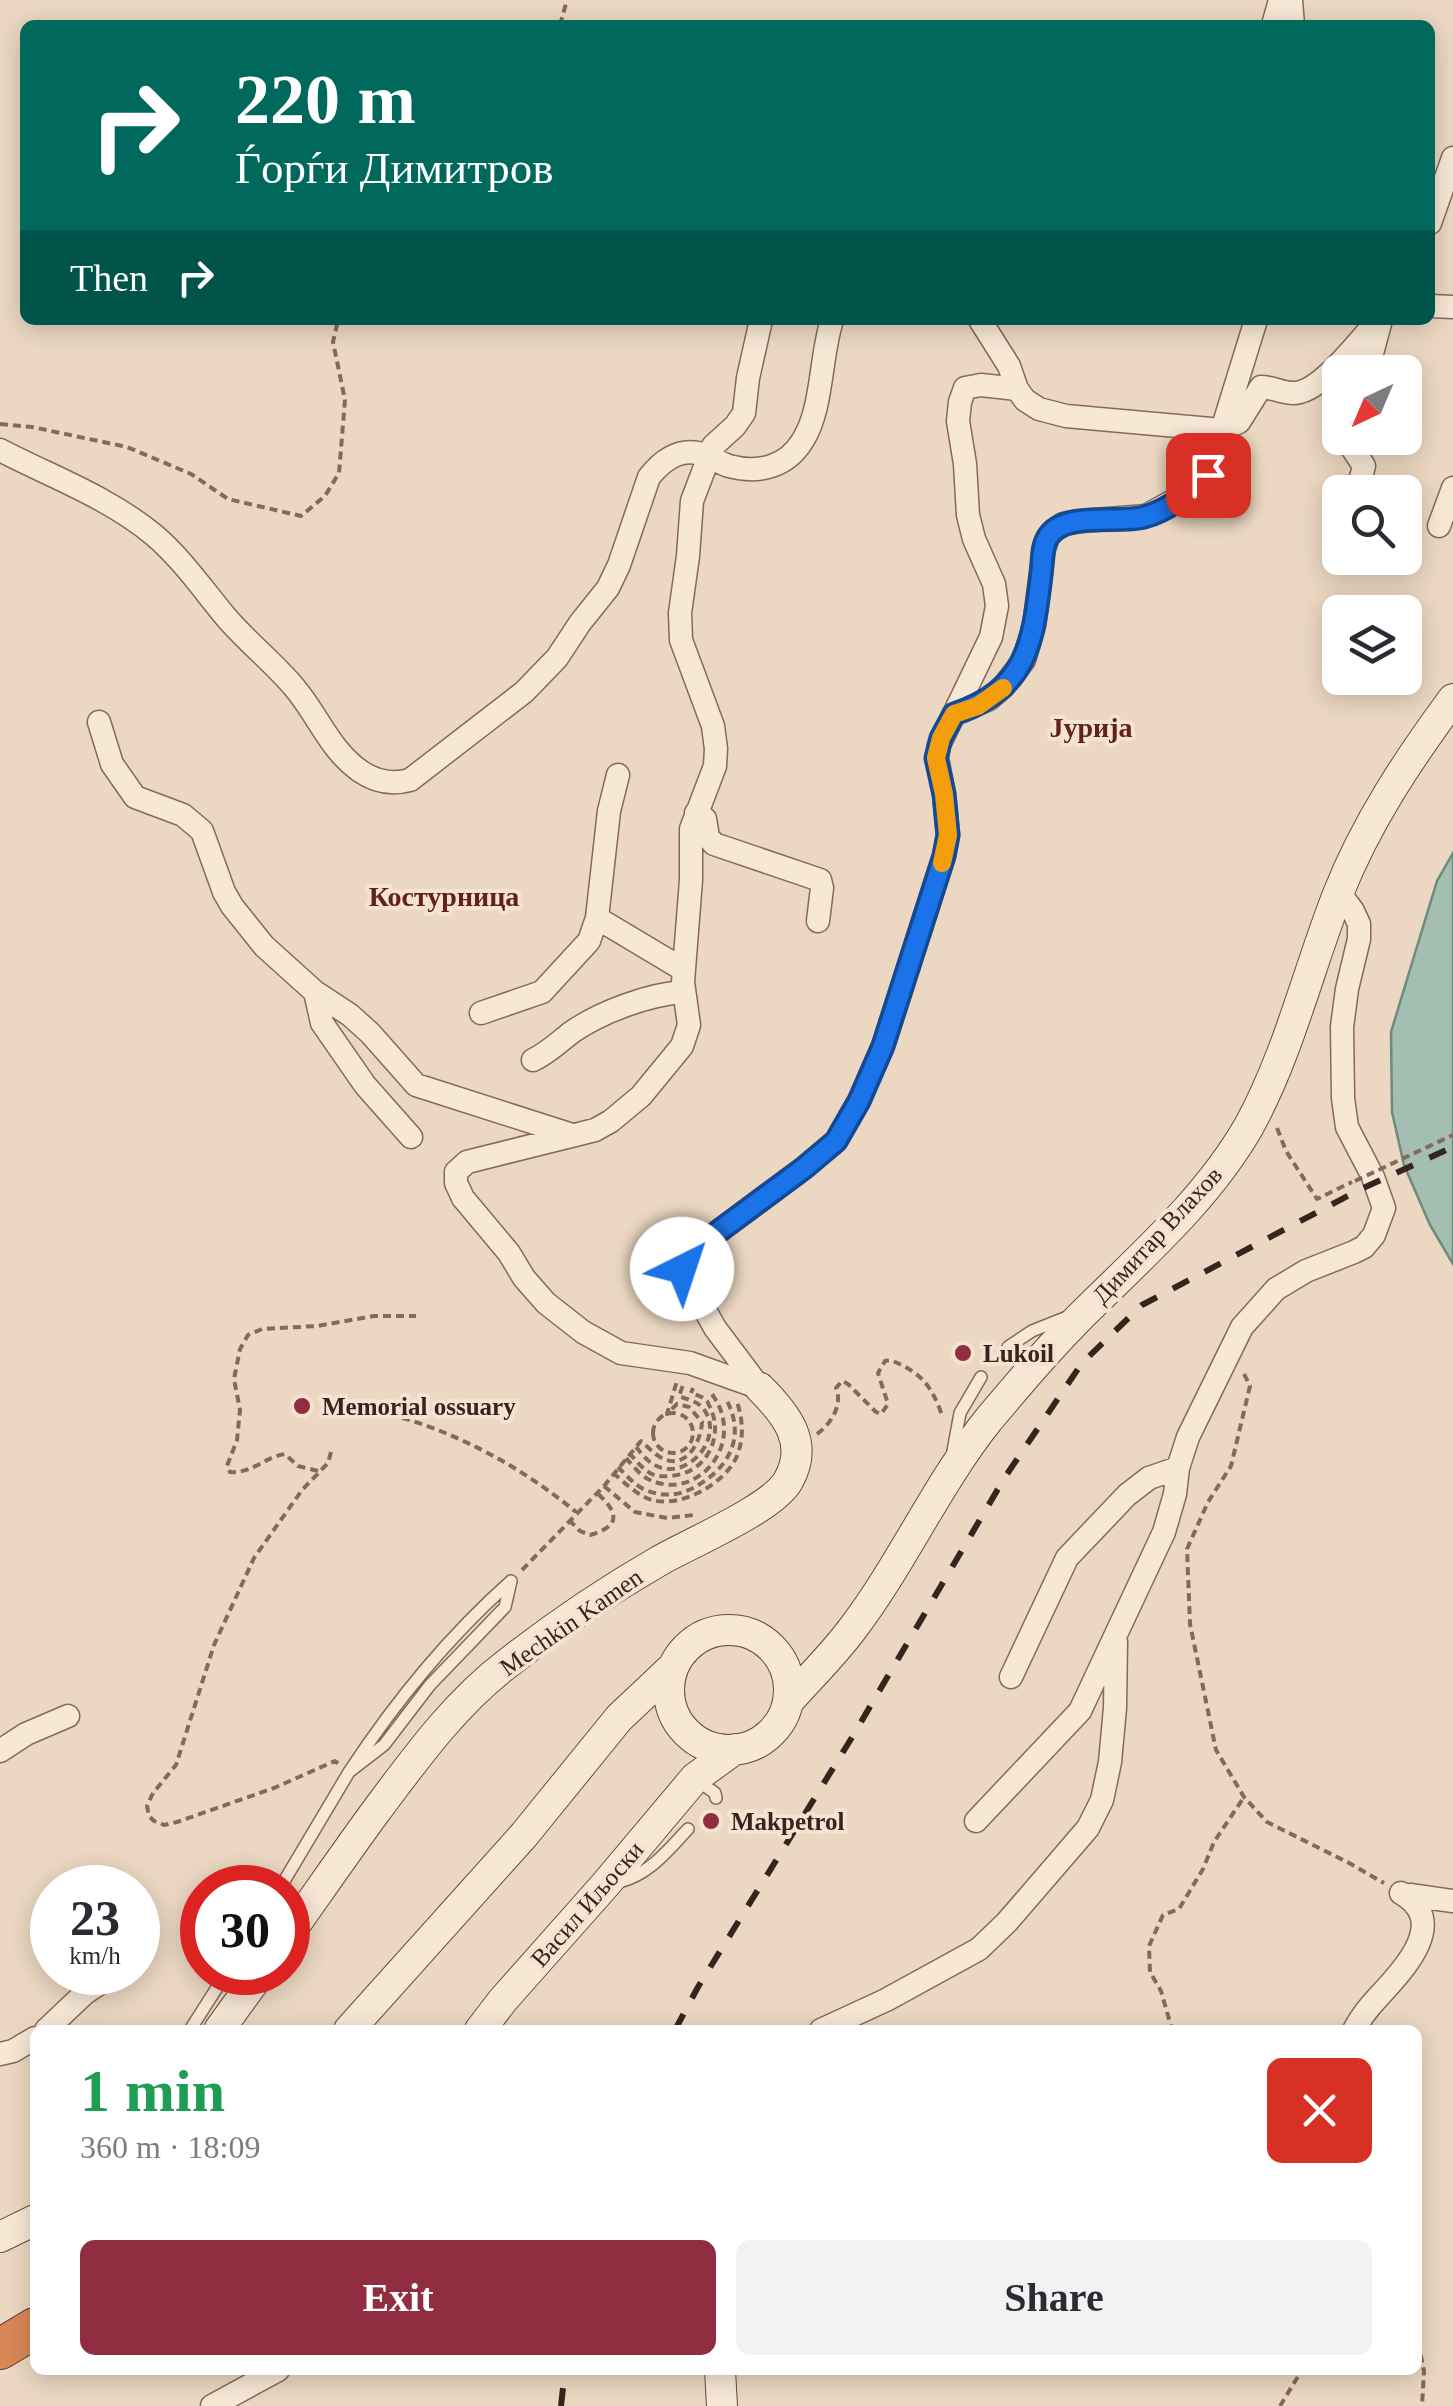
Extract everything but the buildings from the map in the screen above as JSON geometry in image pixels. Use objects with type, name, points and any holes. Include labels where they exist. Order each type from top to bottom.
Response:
[{"type":"highway","points":[[0,2348],[30,2330]]},
{"type":"main road","name":"Димитар Влахов","points":[[788,1702],[853,1628],[952,1470],[998,1410],[1086,1311],[1176,1222],[1230,1156],[1264,1096],[1338,892],[1365,834],[1419,745],[1453,699]]},
{"type":"main road","points":[[747,1390],[788,1418],[796,1450]]},
{"type":"main road","name":"Mechkin Kamen","points":[[310,1905],[402,1776],[449,1718],[505,1665],[659,1560],[771,1500],[787,1484],[796,1450]]},
{"type":"main road","points":[[773,1648],[806,1647],[853,1628]]},
{"type":"main road","points":[[353,2025],[524,1835],[619,1718],[673,1667],[686,1647],[706,1634],[730,1629],[754,1634],[773,1648],[784,1664],[789,1682],[782,1720],[754,1745],[722,1749],[654,1712],[619,1718]]},
{"type":"main road","points":[[673,1667],[669,1685],[671,1704],[687,1730],[706,1788]]},
{"type":"main road","name":"Васил Иљоски","points":[[484,2025],[605,1885],[706,1788],[735,1749]]},
{"type":"main road","points":[[222,2025],[244,1995]]},
{"type":"main road","points":[[0,2237],[30,2222]]},
{"type":"main road","points":[[0,2340],[30,2329]]},
{"type":"main road","points":[[720,2375],[722,2406]]},
{"type":"street","points":[[1435,209],[1453,158]]},
{"type":"street","points":[[747,1390],[690,1363],[622,1353],[601,1344],[546,1303],[463,1198],[456,1172],[467,1162],[595,1130],[641,1096],[682,1046],[689,1025],[684,981],[691,829],[714,766],[716,749],[713,726],[679,625],[692,501],[713,446],[744,413],[760,325]]},
{"type":"street","points":[[0,450],[118,508],[155,536],[293,686],[336,750],[362,773],[388,783],[410,780],[548,669],[608,588],[649,477],[658,465],[682,451],[694,451],[730,466],[772,468],[793,452],[804,439],[812,419],[831,325]]},
{"type":"street","points":[[983,325],[1025,400],[1040,408],[1066,416],[1222,430],[1239,422],[1261,387],[1293,393],[1318,383],[1374,325]]},
{"type":"street","points":[[954,714],[989,700],[1024,660],[1034,626],[1048,536],[1063,524],[1146,516],[1184,495],[1208,475],[1254,325]]},
{"type":"street","points":[[1371,355],[1378,325]]},
{"type":"street","points":[[747,1390],[682,1269],[683,1262],[697,1246],[836,1141],[883,1046],[948,835],[936,758],[941,738],[991,637],[996,606],[994,584],[968,516],[959,436],[960,402],[965,388],[972,386],[1017,388]]},
{"type":"street","points":[[1439,526],[1453,488]]},
{"type":"street","points":[[99,722],[112,764],[136,797],[183,816],[202,830],[224,892],[264,946],[314,992],[350,1014],[416,1084],[576,1136]]},
{"type":"street","points":[[481,1012],[542,992],[589,941],[597,918],[609,812],[618,775]]},
{"type":"street","points":[[696,813],[706,819],[708,837],[714,844],[820,880],[818,921]]},
{"type":"street","points":[[976,1821],[1080,1711],[1164,1532],[1188,1437],[1242,1327],[1276,1289],[1306,1271],[1364,1247],[1374,1236],[1384,1208],[1344,1112],[1344,1001],[1359,924],[1338,892]]},
{"type":"street","points":[[597,918],[684,981]]},
{"type":"street","points":[[534,1060],[586,1023],[684,981]]},
{"type":"street","points":[[314,992],[322,1023],[365,1086],[411,1136]]},
{"type":"street","points":[[1011,1677],[1068,1558],[1149,1478],[1178,1468]]},
{"type":"street","points":[[831,2025],[979,1949],[1008,1922],[1088,1828],[1102,1800],[1110,1762],[1116,1632]]},
{"type":"street","points":[[0,1750],[68,1716]]},
{"type":"street","points":[[1402,1893],[1453,1901]]},
{"type":"street","points":[[1358,2025],[1375,2000],[1400,1977],[1426,1938],[1428,1917],[1424,1907],[1402,1893]]},
{"type":"street","points":[[51,2025],[82,1995]]},
{"type":"street","points":[[0,2054],[13,2052],[30,2041]]},
{"type":"street","points":[[212,2406],[269,2375]]},
{"type":"lane","points":[[1008,1347],[1032,1331],[1086,1311]]},
{"type":"lane","points":[[952,1470],[960,1414],[980,1377]]},
{"type":"lane","points":[[294,1865],[349,1772],[384,1745],[430,1685],[505,1607],[511,1581]]},
{"type":"lane","points":[[605,1885],[632,1878],[654,1865],[688,1829]]},
{"type":"lane","points":[[193,2025],[212,1995]]},
{"type":"path","points":[[0,424],[127,448],[191,474],[228,499],[302,516],[325,496],[339,473],[345,400],[333,342],[337,325]]},
{"type":"path","points":[[1264,1096],[1286,1151],[1317,1199],[1453,1135]]},
{"type":"path","points":[[320,1471],[298,1466],[285,1454],[236,1474],[230,1472],[227,1466],[237,1440],[240,1410],[234,1379],[240,1349],[248,1335],[262,1329],[317,1326],[374,1316],[416,1316]]},
{"type":"path","points":[[1231,1347],[1250,1386],[1231,1466],[1208,1502],[1187,1549],[1190,1624],[1216,1750],[1244,1797],[1267,1822],[1402,1893]]},
{"type":"path","points":[[796,1450],[823,1430],[833,1416],[839,1396],[836,1388],[842,1381],[876,1412],[886,1410],[888,1404],[878,1372],[890,1360],[928,1383],[955,1435]]},
{"type":"path","points":[[667,1414],[681,1368]]},
{"type":"path","points":[[635,1447],[650,1463],[674,1470],[702,1451],[708,1433],[706,1416],[699,1404],[679,1396],[683,1383]]},
{"type":"path","points":[[698,1383],[719,1404],[726,1425],[720,1454],[690,1481],[660,1483],[646,1479],[628,1456],[658,1476],[686,1474],[708,1457],[714,1444],[714,1416],[706,1400],[692,1392],[698,1383]]},
{"type":"path","points":[[615,1470],[650,1500],[684,1500],[698,1493],[728,1470],[736,1458],[747,1390]]},
{"type":"path","points":[[615,1470],[651,1492],[678,1495],[703,1482],[726,1463],[736,1435],[731,1409],[722,1392]]},
{"type":"path","points":[[511,1581],[604,1486],[641,1440],[667,1460],[690,1454],[702,1434],[702,1422],[688,1407],[677,1404],[655,1424],[654,1438],[666,1452],[680,1453],[692,1441],[690,1421],[680,1414],[667,1414]]},
{"type":"path","points":[[377,1411],[433,1427],[470,1444],[550,1490],[577,1513]]},
{"type":"path","points":[[331,1452],[328,1463],[302,1490],[254,1558],[214,1646],[176,1765],[147,1806],[154,1821],[177,1822],[274,1788],[335,1761],[349,1772]]},
{"type":"path","points":[[604,1486],[634,1512],[667,1518],[703,1514]]},
{"type":"path","points":[[569,1520],[590,1535],[612,1524],[612,1506],[597,1493]]},
{"type":"path","points":[[1171,2025],[1161,1990],[1150,1972],[1148,1946],[1163,1915],[1179,1909],[1214,1842],[1244,1797]]},
{"type":"path","points":[[1422,2361],[1422,2406]]},
{"type":"path","points":[[1280,2406],[1299,2375]]},
{"type":"shaded area","points":[[1453,853],[1453,1264],[1430,1225],[1404,1165],[1392,1112],[1391,1032],[1437,881]]},
{"type":"railway","points":[[678,2025],[1005,1477],[1082,1363],[1142,1305],[1359,1190],[1453,1147]]},
{"type":"railway","points":[[561,2406],[564,2375]]},
{"type":"slow traffic","points":[[942,863],[948,835],[936,758],[941,738],[954,714],[978,706],[1003,688]]},
{"type":"place","name":"Lukoil","points":[[963,1353]]},
{"type":"place","name":"Memorial ossuary","points":[[302,1406]]},
{"type":"place","name":"Makpetrol","points":[[711,1821]]},
{"type":"district","name":"Јурија","points":[[1091,727]]},
{"type":"district","name":"Костурница","points":[[444,896]]},
{"type":"route","points":[[682,1269],[688,1254],[706,1238],[836,1141],[859,1101],[883,1046],[944,856],[948,835],[936,758],[941,738],[954,714],[989,700],[1024,660],[1034,626],[1048,536],[1063,524],[1146,516],[1198,486],[1208,475]]}]
